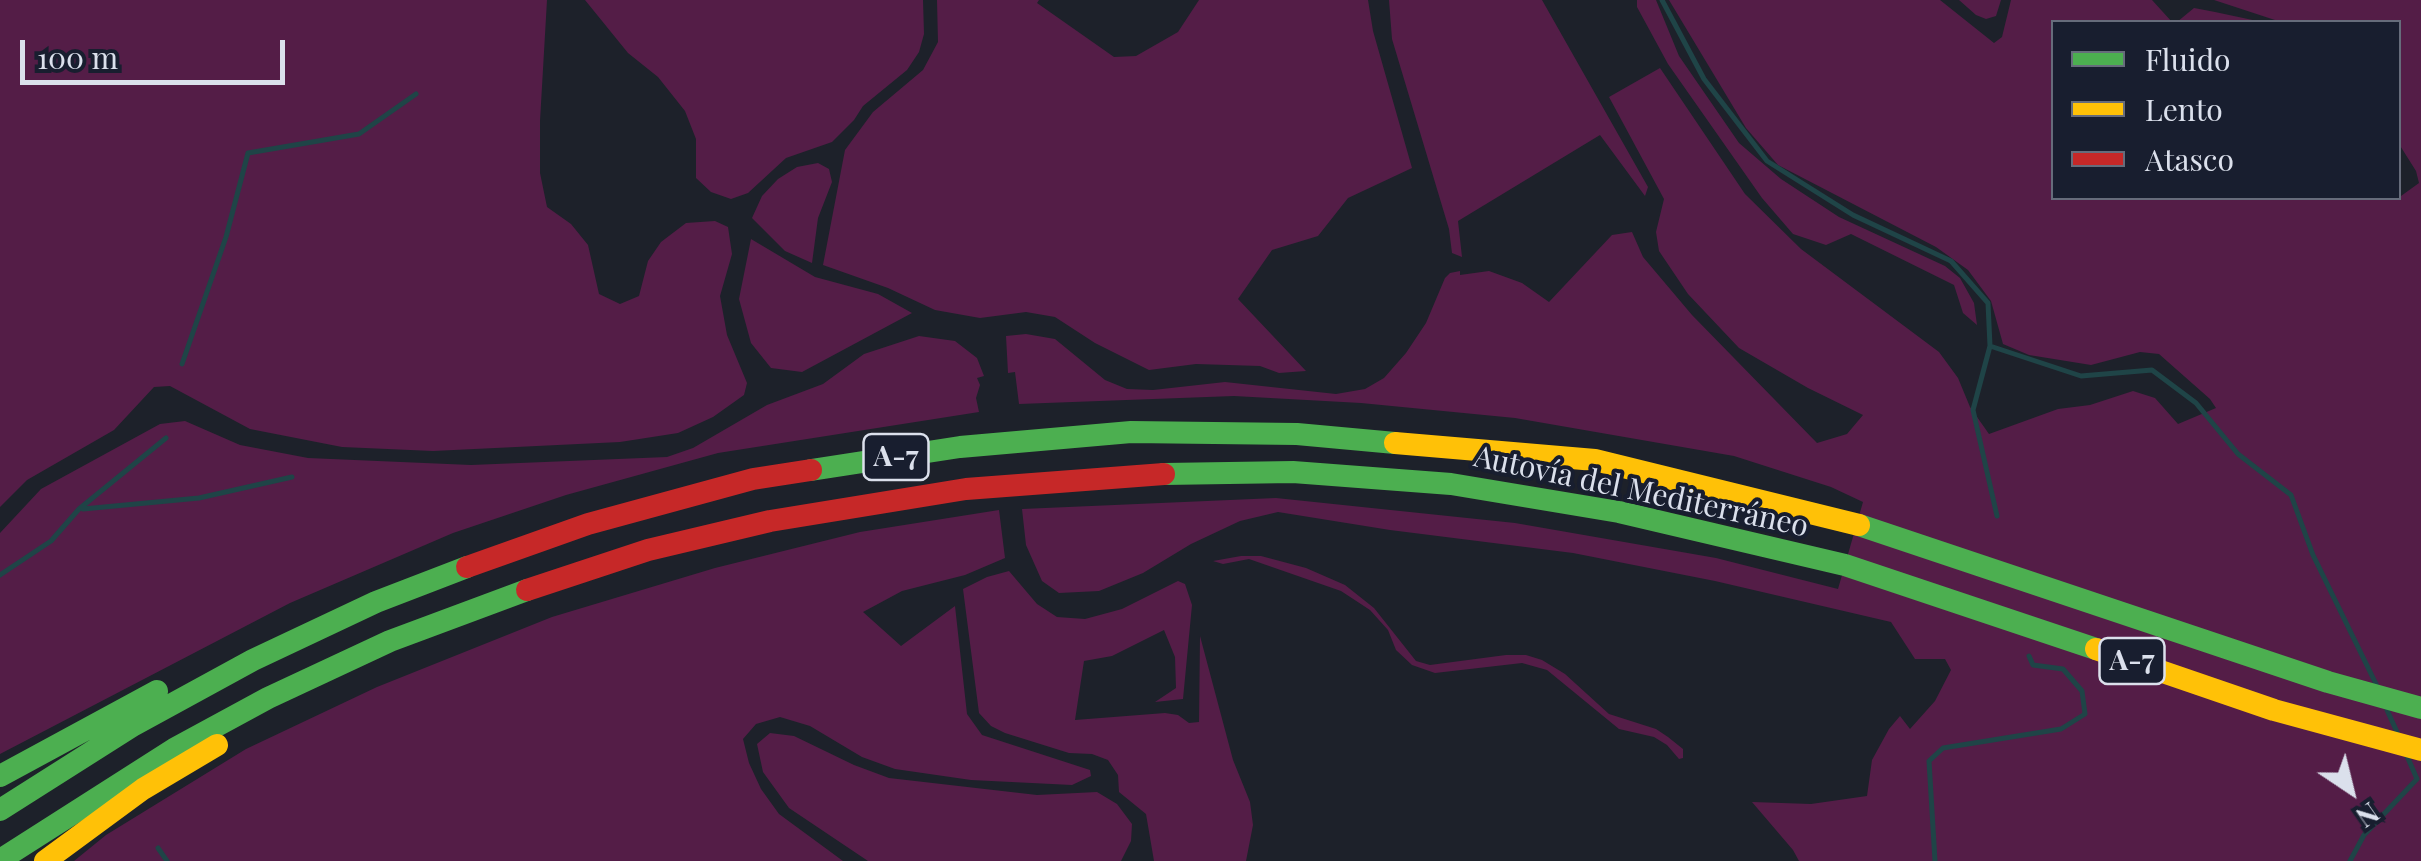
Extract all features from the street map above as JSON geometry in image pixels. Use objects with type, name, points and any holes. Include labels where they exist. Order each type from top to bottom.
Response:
[{"type":"highway","name":"Autovía del Mediterráneo","points":[[0,810],[134,725],[310,633],[376,602],[588,524],[753,479],[960,447],[1131,432],[1298,434],[1594,460],[1857,524],[2328,682],[2421,708]]},
{"type":"highway","name":"Autovía del Mediterráneo","points":[[0,860],[174,749],[268,698],[390,641],[475,607],[648,550],[770,521],[966,489],[1128,476],[1293,472],[1451,484],[1619,512],[1845,565],[2274,710],[2421,750]]},
{"type":"highway","points":[[0,776],[248,643],[310,633]]},
{"type":"highway","points":[[45,861],[143,790],[210,750],[268,698]]},
{"type":"shaded area","points":[[0,0],[547,0],[540,173],[547,207],[571,224],[588,245],[599,294],[620,304],[639,296],[648,261],[661,242],[686,223],[715,221],[728,227],[732,254],[720,296],[727,335],[747,383],[744,395],[713,417],[678,433],[620,442],[433,451],[342,447],[250,429],[170,386],[154,387],[114,430],[27,480],[0,507]]},
{"type":"shaded area","points":[[585,0],[923,0],[924,34],[919,52],[907,70],[863,106],[832,142],[786,158],[748,193],[731,199],[711,192],[696,178],[696,139],[685,111],[658,77],[628,53]]},
{"type":"shaded area","points":[[937,0],[1039,0],[1037,3],[1114,57],[1136,56],[1178,32],[1199,0],[1368,0],[1373,31],[1412,168],[1348,198],[1318,236],[1272,250],[1238,299],[1306,371],[1279,373],[1260,366],[1196,364],[1149,370],[1095,343],[1055,317],[1026,312],[980,318],[935,310],[823,265],[845,150],[873,112],[923,70],[938,42]]},
{"type":"shaded area","points":[[1389,0],[1542,0],[1648,187],[1645,196],[1600,135],[1458,221],[1462,257],[1452,253],[1449,229],[1392,39]]},
{"type":"shaded area","points":[[1637,0],[1656,0],[1679,56],[1739,143],[1781,179],[1839,217],[1945,266],[1960,278],[1974,303],[1977,325],[1963,313],[1954,285],[1851,234],[1826,245],[1793,234],[1762,198],[1668,64],[1637,7]]},
{"type":"shaded area","points":[[1669,0],[1940,0],[1994,43],[2002,37],[2011,0],[2152,0],[2170,20],[2051,20],[2051,200],[2401,200],[2419,183],[2401,147],[2401,20],[2275,20],[2214,0],[2421,0],[2421,861],[1799,861],[1752,802],[1811,804],[1867,796],[1872,760],[1889,729],[1900,716],[1910,729],[1935,701],[1951,670],[1945,659],[1915,659],[1891,622],[1715,581],[1573,553],[1278,512],[1240,521],[1143,573],[1099,591],[1059,593],[1042,581],[1026,545],[1022,509],[1276,498],[1515,523],[1716,558],[1838,589],[1863,502],[1831,487],[1734,456],[1515,418],[1361,403],[1234,396],[1019,404],[1015,372],[1008,373],[1006,336],[1026,334],[1055,339],[1105,380],[1127,389],[1225,382],[1336,394],[1365,389],[1384,378],[1406,353],[1426,323],[1450,273],[1489,271],[1522,283],[1549,302],[1612,235],[1632,232],[1643,257],[1692,315],[1817,443],[1847,434],[1863,415],[1739,348],[1688,294],[1659,251],[1656,232],[1664,199],[1609,97],[1660,68],[1745,194],[1801,249],[1939,352],[1989,434],[2058,409],[2090,405],[2133,391],[2155,398],[2178,424],[2216,408],[2159,354],[2140,352],[2091,365],[2029,355],[2003,344],[1991,301],[1968,270],[1936,247],[1778,165],[1746,128]]},
{"type":"shaded area","points":[[1959,0],[2001,0],[1996,16],[1986,19]]},
{"type":"shaded area","points":[[2194,8],[2253,20],[2179,20]]},
{"type":"shaded area","points":[[818,163],[829,169],[832,182],[818,218],[812,263],[785,251],[752,218],[762,196],[778,179],[797,167]]},
{"type":"shaded area","points":[[751,239],[815,277],[878,294],[912,313],[802,372],[771,368],[751,343],[739,299]]},
{"type":"shaded area","points":[[919,336],[955,341],[977,358],[984,376],[977,378],[979,412],[718,453],[566,495],[453,533],[290,603],[0,754],[0,533],[41,489],[160,424],[185,421],[240,445],[308,458],[471,465],[667,457],[693,448],[767,405],[823,384],[864,354]]},
{"type":"shaded area","points":[[999,510],[1005,558],[965,575],[902,591],[863,612],[901,646],[955,606],[967,714],[982,735],[1090,770],[1091,776],[1072,785],[971,780],[895,769],[862,757],[810,726],[780,717],[756,724],[743,739],[749,763],[779,814],[843,861],[74,861],[106,835],[246,749],[377,687],[552,617],[715,568],[860,532]]},
{"type":"shaded area","points":[[1261,556],[1306,568],[1345,585],[1374,608],[1416,661],[1430,665],[1506,655],[1542,660],[1565,674],[1609,714],[1656,729],[1668,737],[1683,749],[1683,758],[1679,759],[1654,737],[1619,729],[1547,670],[1522,663],[1435,673],[1412,665],[1396,650],[1388,630],[1370,610],[1341,591],[1249,559],[1223,564],[1213,561]]},
{"type":"shaded area","points":[[1009,571],[1037,604],[1057,617],[1085,619],[1122,609],[1178,581],[1185,584],[1192,605],[1183,699],[1155,702],[1176,688],[1175,657],[1164,630],[1112,656],[1084,661],[1075,720],[1165,713],[1178,715],[1189,723],[1199,722],[1200,636],[1233,760],[1250,802],[1253,825],[1246,861],[1154,861],[1146,814],[1119,792],[1118,775],[1108,760],[1092,754],[1069,753],[1005,733],[979,713],[963,589]]},
{"type":"shaded area","points":[[770,733],[794,736],[889,778],[1037,795],[1097,792],[1117,804],[1132,824],[1131,841],[1121,861],[868,861],[789,808],[763,772],[757,744]]},
{"type":"waterway","points":[[1662,0],[1704,79],[1767,161],[1853,215],[1951,261],[1988,303],[1990,346],[2081,376],[2152,370],[2196,403],[2238,454],[2291,495],[2313,555],[2377,686]]},
{"type":"waterway","points":[[182,364],[226,237],[248,153],[359,134],[416,94]]},
{"type":"waterway","points":[[1990,346],[1973,410],[1997,516]]},
{"type":"waterway","points":[[0,575],[51,541],[79,509],[166,438]]},
{"type":"waterway","points":[[83,509],[199,498],[292,477]]},
{"type":"waterway","points":[[1935,861],[1929,761],[1943,748],[2061,729],[2085,714],[2082,691],[2063,669],[2033,665],[2029,656]]},
{"type":"waterway","points":[[2387,710],[2397,732]]},
{"type":"waterway","points":[[2350,861],[2364,835],[2417,779],[2407,756]]},
{"type":"waterway","points":[[158,848],[167,861]]},
{"type":"traffic: fast","points":[[811,470],[960,447],[1131,432],[1297,434],[1395,443]]},
{"type":"traffic: fast","points":[[1164,474],[1293,472],[1451,484],[1619,512],[1845,565],[2096,649]]},
{"type":"traffic: fast","points":[[1859,525],[2328,682],[2421,708]]},
{"type":"traffic: fast","points":[[0,810],[134,725],[253,660],[376,602],[467,567]]},
{"type":"traffic: fast","points":[[0,860],[174,749],[268,698],[390,641],[527,590]]},
{"type":"traffic: fast","points":[[0,776],[157,691]]},
{"type":"traffic: slow","points":[[1395,443],[1595,460],[1859,525]]},
{"type":"traffic: slow","points":[[2096,649],[2274,710],[2421,750]]},
{"type":"traffic: slow","points":[[45,861],[143,789],[217,745]]},
{"type":"traffic: jam","points":[[467,567],[588,524],[753,479],[811,470]]},
{"type":"traffic: jam","points":[[527,590],[648,550],[770,521],[966,489],[1164,474]]}]
